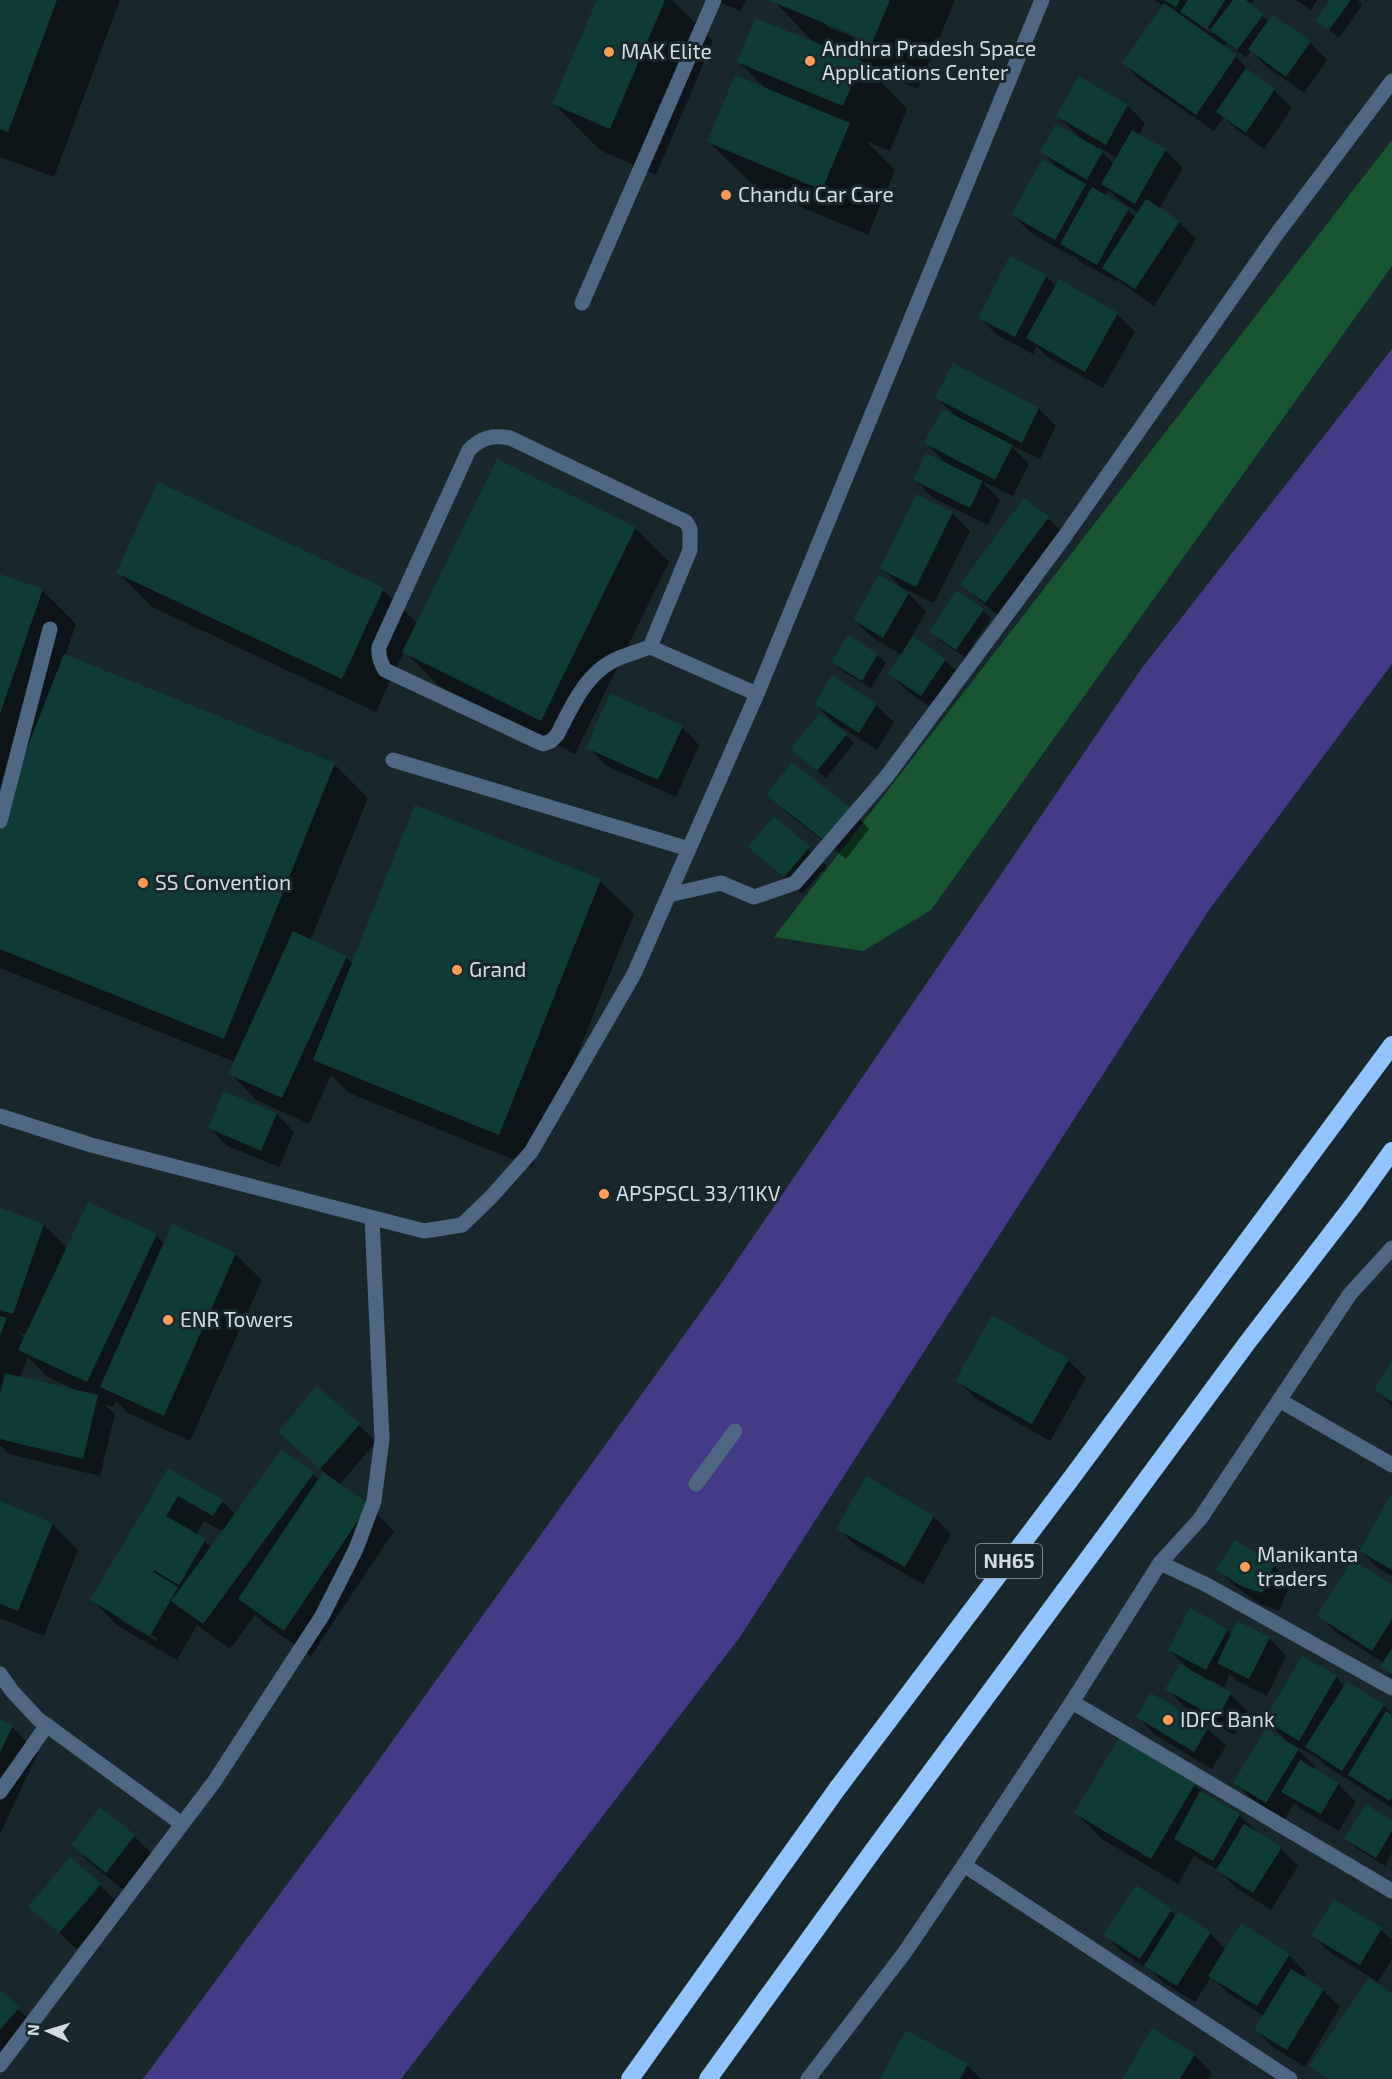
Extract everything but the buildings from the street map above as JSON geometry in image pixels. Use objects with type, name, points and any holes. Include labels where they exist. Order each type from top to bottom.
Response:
[{"type":"highway","name":"NH65","points":[[630,2079],[837,1789],[1070,1480],[1392,1045]]},
{"type":"highway","name":"NH65","points":[[708,2079],[1247,1343],[1392,1151]]},
{"type":"street","points":[[582,303],[714,0]]},
{"type":"street","points":[[0,1116],[91,1145],[424,1231],[462,1225],[492,1196],[531,1152],[634,974],[757,694],[1042,0]]},
{"type":"street","points":[[669,895],[721,883],[754,897],[795,883],[887,776],[1065,536],[1275,235],[1392,81]]},
{"type":"street","points":[[650,647],[690,550],[690,529],[686,522],[510,438],[496,436],[478,441],[469,450],[379,647],[379,654],[385,670],[543,744],[551,741],[557,735],[586,683],[602,668],[616,659],[650,647],[757,694]]},
{"type":"street","points":[[0,821],[50,629]]},
{"type":"street","points":[[393,760],[689,849]]},
{"type":"street","points":[[0,2066],[214,1782],[322,1616],[356,1549],[374,1501],[382,1439],[372,1218]]},
{"type":"street","points":[[808,2079],[905,1952],[1072,1702],[1160,1563],[1200,1519],[1350,1294],[1392,1248]]},
{"type":"street","points":[[1279,1400],[1392,1465]]},
{"type":"street","points":[[696,1484],[735,1431]]},
{"type":"street","points":[[1160,1563],[1205,1584],[1392,1688]]},
{"type":"street","points":[[0,1674],[38,1719],[182,1824]]},
{"type":"street","points":[[1072,1702],[1392,1891]]},
{"type":"street","points":[[0,1792],[46,1725]]},
{"type":"street","points":[[964,1865],[1290,2079]]},
{"type":"green space","points":[[1392,140],[1392,266],[931,910],[863,951],[774,937]]},
{"type":"shaded area","points":[[1392,349],[1392,664],[1209,910],[740,1637],[401,2079],[143,2079],[368,1775],[723,1281],[1142,668]]},
{"type":"place","name":"MAK Elite","points":[[609,52]]},
{"type":"place","name":"Andhra Pradesh Space Applications Center","points":[[810,61]]},
{"type":"place","name":"Chandu Car Care","points":[[726,195]]},
{"type":"place","name":"SS Convention","points":[[143,883]]},
{"type":"place","name":"Grand","points":[[457,970]]},
{"type":"place","name":"APSPSCL 33/11KV","points":[[604,1194]]},
{"type":"place","name":"ENR Towers","points":[[168,1320]]},
{"type":"place","name":"Manikanta traders","points":[[1245,1567]]},
{"type":"place","name":"IDFC Bank","points":[[1168,1720]]}]
